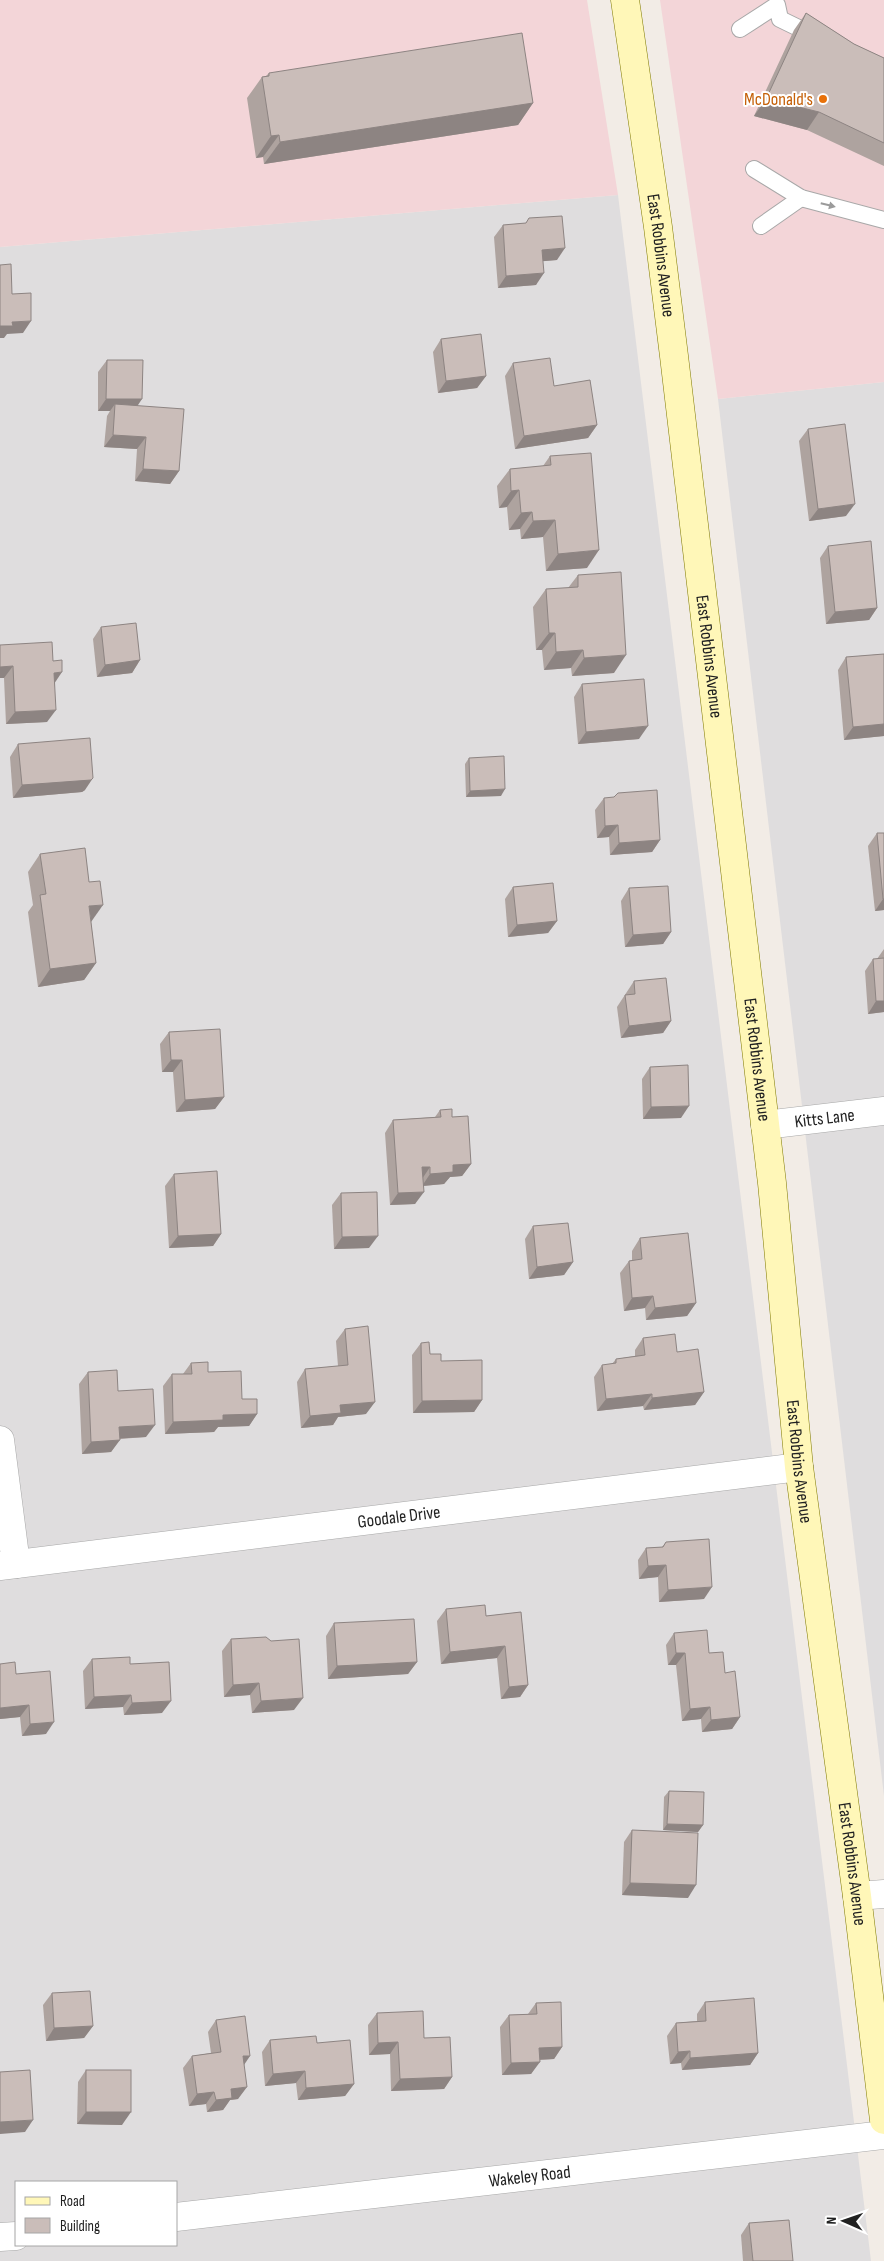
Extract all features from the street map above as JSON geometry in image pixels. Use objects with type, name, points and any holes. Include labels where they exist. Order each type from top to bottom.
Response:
[{"type":"main road","name":"East Robbins Avenue","points":[[625,0],[660,240],[765,1125],[799,1467],[857,1896],[884,2120]]},
{"type":"street","name":"Kitts Lane","points":[[765,1125],[884,1111]]},
{"type":"street","points":[[0,1440],[8,1565]]},
{"type":"street","name":"Goodale Drive","points":[[8,1565],[799,1467]]},
{"type":"street","points":[[857,1896],[884,1894]]},
{"type":"street","name":"Wakeley Road","points":[[178,2217],[884,2135]]},
{"type":"street","points":[[0,2237],[15,2236]]},
{"type":"lane","points":[[740,29],[778,5],[780,19],[832,44]]},
{"type":"lane","points":[[754,169],[801,198],[884,220]]},
{"type":"lane","points":[[762,226],[801,198]]},
{"type":"shaded area","points":[[0,0],[587,0],[618,195],[0,247]]},
{"type":"shaded area","points":[[660,0],[884,0],[884,382],[718,399]]},
{"type":"shaded area","points":[[618,195],[871,2261],[0,2261],[0,247]]},
{"type":"shaded area","points":[[884,382],[884,1796],[718,399]]},
{"type":"building","name":"McDonald's","points":[[806,13],[854,44],[884,58],[884,143],[819,112],[766,99]]},
{"type":"building","points":[[522,33],[533,103],[280,142],[279,135],[271,136],[262,77],[269,76],[269,73]]},
{"type":"building","points":[[562,216],[565,248],[542,250],[544,273],[506,276],[503,225],[526,223],[529,218]]},
{"type":"building","points":[[11,264],[12,294],[31,293],[31,321],[12,322],[13,326],[0,326],[0,265]]},
{"type":"building","points":[[481,334],[486,376],[446,381],[441,339]]},
{"type":"building","points":[[550,358],[554,386],[590,380],[597,425],[524,436],[513,363]]},
{"type":"building","points":[[107,360],[143,360],[142,399],[106,399]]},
{"type":"building","points":[[115,404],[184,409],[179,471],[143,469],[146,437],[113,435]]},
{"type":"building","points":[[845,424],[855,504],[818,509],[808,429]]},
{"type":"building","points":[[591,453],[599,550],[558,554],[555,520],[533,521],[532,512],[521,513],[519,490],[511,491],[510,469],[551,465],[550,456]]},
{"type":"building","points":[[871,541],[877,608],[835,612],[828,546]]},
{"type":"building","points":[[621,572],[626,655],[584,658],[583,650],[556,652],[555,633],[549,633],[546,589],[578,587],[578,575]]},
{"type":"building","points":[[136,623],[140,660],[105,665],[101,627]]},
{"type":"building","points":[[52,642],[53,661],[62,660],[62,672],[54,673],[56,710],[15,712],[13,666],[0,667],[0,645]]},
{"type":"building","points":[[884,654],[884,724],[853,727],[846,657]]},
{"type":"building","points":[[644,679],[648,726],[586,732],[582,684]]},
{"type":"building","points":[[90,738],[93,778],[91,780],[22,785],[18,744]]},
{"type":"building","points":[[504,756],[505,789],[470,791],[469,758]]},
{"type":"building","points":[[657,790],[660,840],[619,843],[618,825],[605,826],[604,798],[614,797],[618,793]]},
{"type":"building","points":[[877,833],[884,833],[884,899],[883,899]]},
{"type":"building","points":[[85,848],[89,882],[100,881],[103,905],[89,906],[96,963],[50,969],[40,895],[46,894],[40,854]]},
{"type":"building","points":[[553,883],[557,921],[517,925],[513,887]]},
{"type":"building","points":[[668,886],[671,932],[633,935],[629,888]]},
{"type":"building","points":[[884,958],[884,1001],[876,1001],[873,959]]},
{"type":"building","points":[[666,978],[671,1021],[629,1026],[625,995],[635,994],[634,981]]},
{"type":"building","points":[[220,1029],[224,1097],[185,1100],[182,1060],[171,1060],[169,1032]]},
{"type":"building","points":[[688,1065],[689,1106],[651,1107],[650,1067]]},
{"type":"building","points":[[452,1109],[452,1117],[468,1116],[471,1164],[453,1165],[453,1172],[430,1174],[430,1167],[422,1167],[424,1192],[398,1193],[393,1120],[441,1117],[440,1110]]},
{"type":"building","points":[[217,1171],[221,1234],[178,1236],[174,1174]]},
{"type":"building","points":[[377,1192],[378,1236],[342,1237],[341,1193]]},
{"type":"building","points":[[568,1223],[573,1262],[537,1267],[533,1226]]},
{"type":"building","points":[[688,1233],[696,1303],[655,1308],[653,1296],[632,1298],[629,1261],[642,1259],[640,1238]]},
{"type":"building","points":[[368,1326],[375,1402],[340,1405],[341,1413],[310,1416],[305,1369],[348,1365],[345,1329]]},
{"type":"building","points":[[675,1334],[677,1352],[698,1349],[704,1392],[652,1398],[652,1394],[606,1399],[602,1365],[616,1363],[616,1359],[645,1355],[643,1338]]},
{"type":"building","points":[[429,1342],[430,1354],[441,1354],[441,1361],[482,1360],[482,1400],[422,1401],[421,1343]]},
{"type":"building","points":[[208,1362],[208,1372],[241,1371],[242,1399],[257,1399],[257,1414],[223,1415],[223,1420],[173,1422],[172,1374],[192,1374],[191,1363]]},
{"type":"building","points":[[117,1370],[118,1391],[153,1389],[155,1425],[119,1427],[120,1440],[91,1442],[88,1372]]},
{"type":"building","points":[[709,1539],[712,1587],[668,1590],[666,1565],[648,1566],[646,1548],[663,1547],[666,1542]]},
{"type":"building","points":[[485,1605],[486,1616],[521,1612],[528,1685],[509,1687],[505,1646],[450,1652],[446,1609]]},
{"type":"building","points":[[414,1619],[417,1662],[337,1666],[334,1623]]},
{"type":"building","points":[[707,1630],[709,1653],[723,1652],[725,1673],[735,1671],[740,1717],[711,1720],[710,1707],[690,1709],[685,1653],[676,1653],[674,1633]]},
{"type":"building","points":[[266,1637],[271,1641],[299,1639],[303,1698],[261,1701],[259,1683],[233,1685],[231,1639]]},
{"type":"building","points":[[130,1657],[130,1664],[169,1662],[171,1701],[132,1703],[131,1695],[94,1697],[92,1659]]},
{"type":"building","points":[[15,1662],[16,1674],[50,1671],[54,1722],[30,1724],[29,1705],[0,1708],[0,1664]]},
{"type":"building","points":[[669,1791],[704,1792],[703,1825],[667,1824]]},
{"type":"building","points":[[632,1830],[698,1833],[696,1885],[630,1883]]},
{"type":"building","points":[[90,1991],[93,2026],[54,2028],[52,1993]]},
{"type":"building","points":[[754,1998],[758,2053],[690,2058],[690,2051],[678,2052],[676,2023],[706,2021],[705,2002]]},
{"type":"building","points":[[561,2002],[562,2047],[539,2048],[540,2062],[511,2063],[509,2015],[537,2014],[536,2003]]},
{"type":"building","points":[[423,2011],[424,2038],[450,2037],[452,2077],[400,2079],[398,2042],[378,2043],[377,2013]]},
{"type":"building","points":[[245,2016],[250,2056],[243,2056],[247,2087],[231,2089],[232,2098],[216,2100],[214,2092],[197,2094],[192,2056],[221,2052],[216,2020]]},
{"type":"building","points":[[316,2036],[317,2043],[350,2040],[354,2084],[306,2088],[305,2071],[273,2074],[270,2040]]},
{"type":"building","points":[[30,2070],[33,2120],[0,2122],[0,2072]]},
{"type":"building","points":[[86,2070],[131,2070],[131,2112],[86,2112]]},
{"type":"building","points":[[789,2220],[793,2261],[753,2261],[749,2223]]},
{"type":"place","name":"McDonald's","points":[[823,99]]}]
